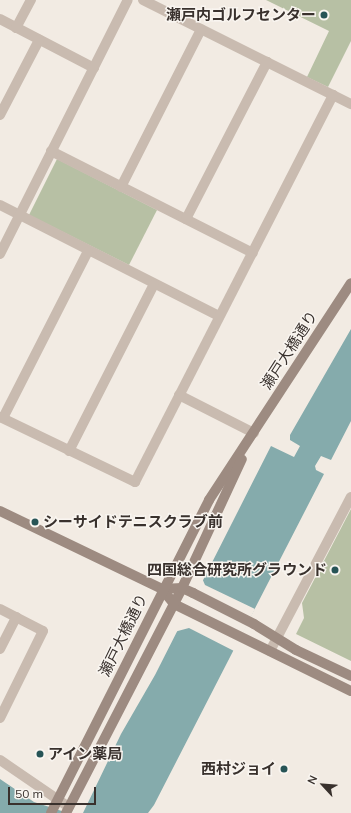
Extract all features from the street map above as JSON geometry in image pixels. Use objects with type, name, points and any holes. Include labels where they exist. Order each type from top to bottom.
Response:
[{"type":"street","points":[[16,28],[31,0]]},
{"type":"street","points":[[0,254],[128,0]]},
{"type":"street","points":[[143,0],[351,104]]},
{"type":"street","points":[[0,19],[94,68]]},
{"type":"street","points":[[121,186],[201,29]]},
{"type":"street","points":[[0,115],[39,40]]},
{"type":"street","points":[[186,219],[267,62]]},
{"type":"street","points":[[88,251],[1,418],[135,482],[333,95]]},
{"type":"street","points":[[51,151],[252,253]]},
{"type":"street","points":[[0,205],[88,251],[219,316]]},
{"type":"street","name":"瀬戸大橋通り","points":[[54,807],[162,589],[209,500],[351,283]]},
{"type":"street","points":[[69,451],[154,284]]},
{"type":"street","points":[[179,395],[254,433]]},
{"type":"street","name":"瀬戸大橋通り","points":[[67,811],[182,588],[254,433]]},
{"type":"street","points":[[270,652],[351,497]]},
{"type":"street","points":[[0,511],[162,589],[174,604],[351,691]]},
{"type":"street","points":[[162,589],[182,588],[193,593],[351,676]]},
{"type":"street","points":[[0,609],[43,631],[0,718]]},
{"type":"street","points":[[0,649],[16,617]]},
{"type":"street","points":[[0,760],[54,807],[67,811]]},
{"type":"green space","points":[[266,0],[351,0],[351,41],[328,87],[307,77],[329,31]]},
{"type":"green space","points":[[57,159],[157,210],[129,265],[29,215]]},
{"type":"green space","name":"四国総合研究所グラウンド","points":[[351,509],[351,661],[296,634],[304,618],[302,603]]},
{"type":"water","points":[[351,329],[351,421],[331,460],[321,456],[315,466],[316,470],[324,474],[154,805],[148,813],[83,813],[121,734],[155,675],[271,446],[294,457],[300,446],[290,440],[290,435]]},
{"type":"water","points":[[0,779],[34,802],[68,813],[0,813]]},
{"type":"pier","points":[[202,578],[205,585],[255,609],[234,651],[189,628],[174,632]]},
{"type":"place","name":"瀬戸内ゴルフセンター","points":[[324,15]]},
{"type":"place","name":"シーサイドテニスクラブ前","points":[[35,522]]},
{"type":"place","name":"四国総合研究所グラウンド","points":[[335,570]]},
{"type":"place","name":"アイン薬局","points":[[40,754]]},
{"type":"place","name":"西村ジョイ","points":[[284,769]]}]
